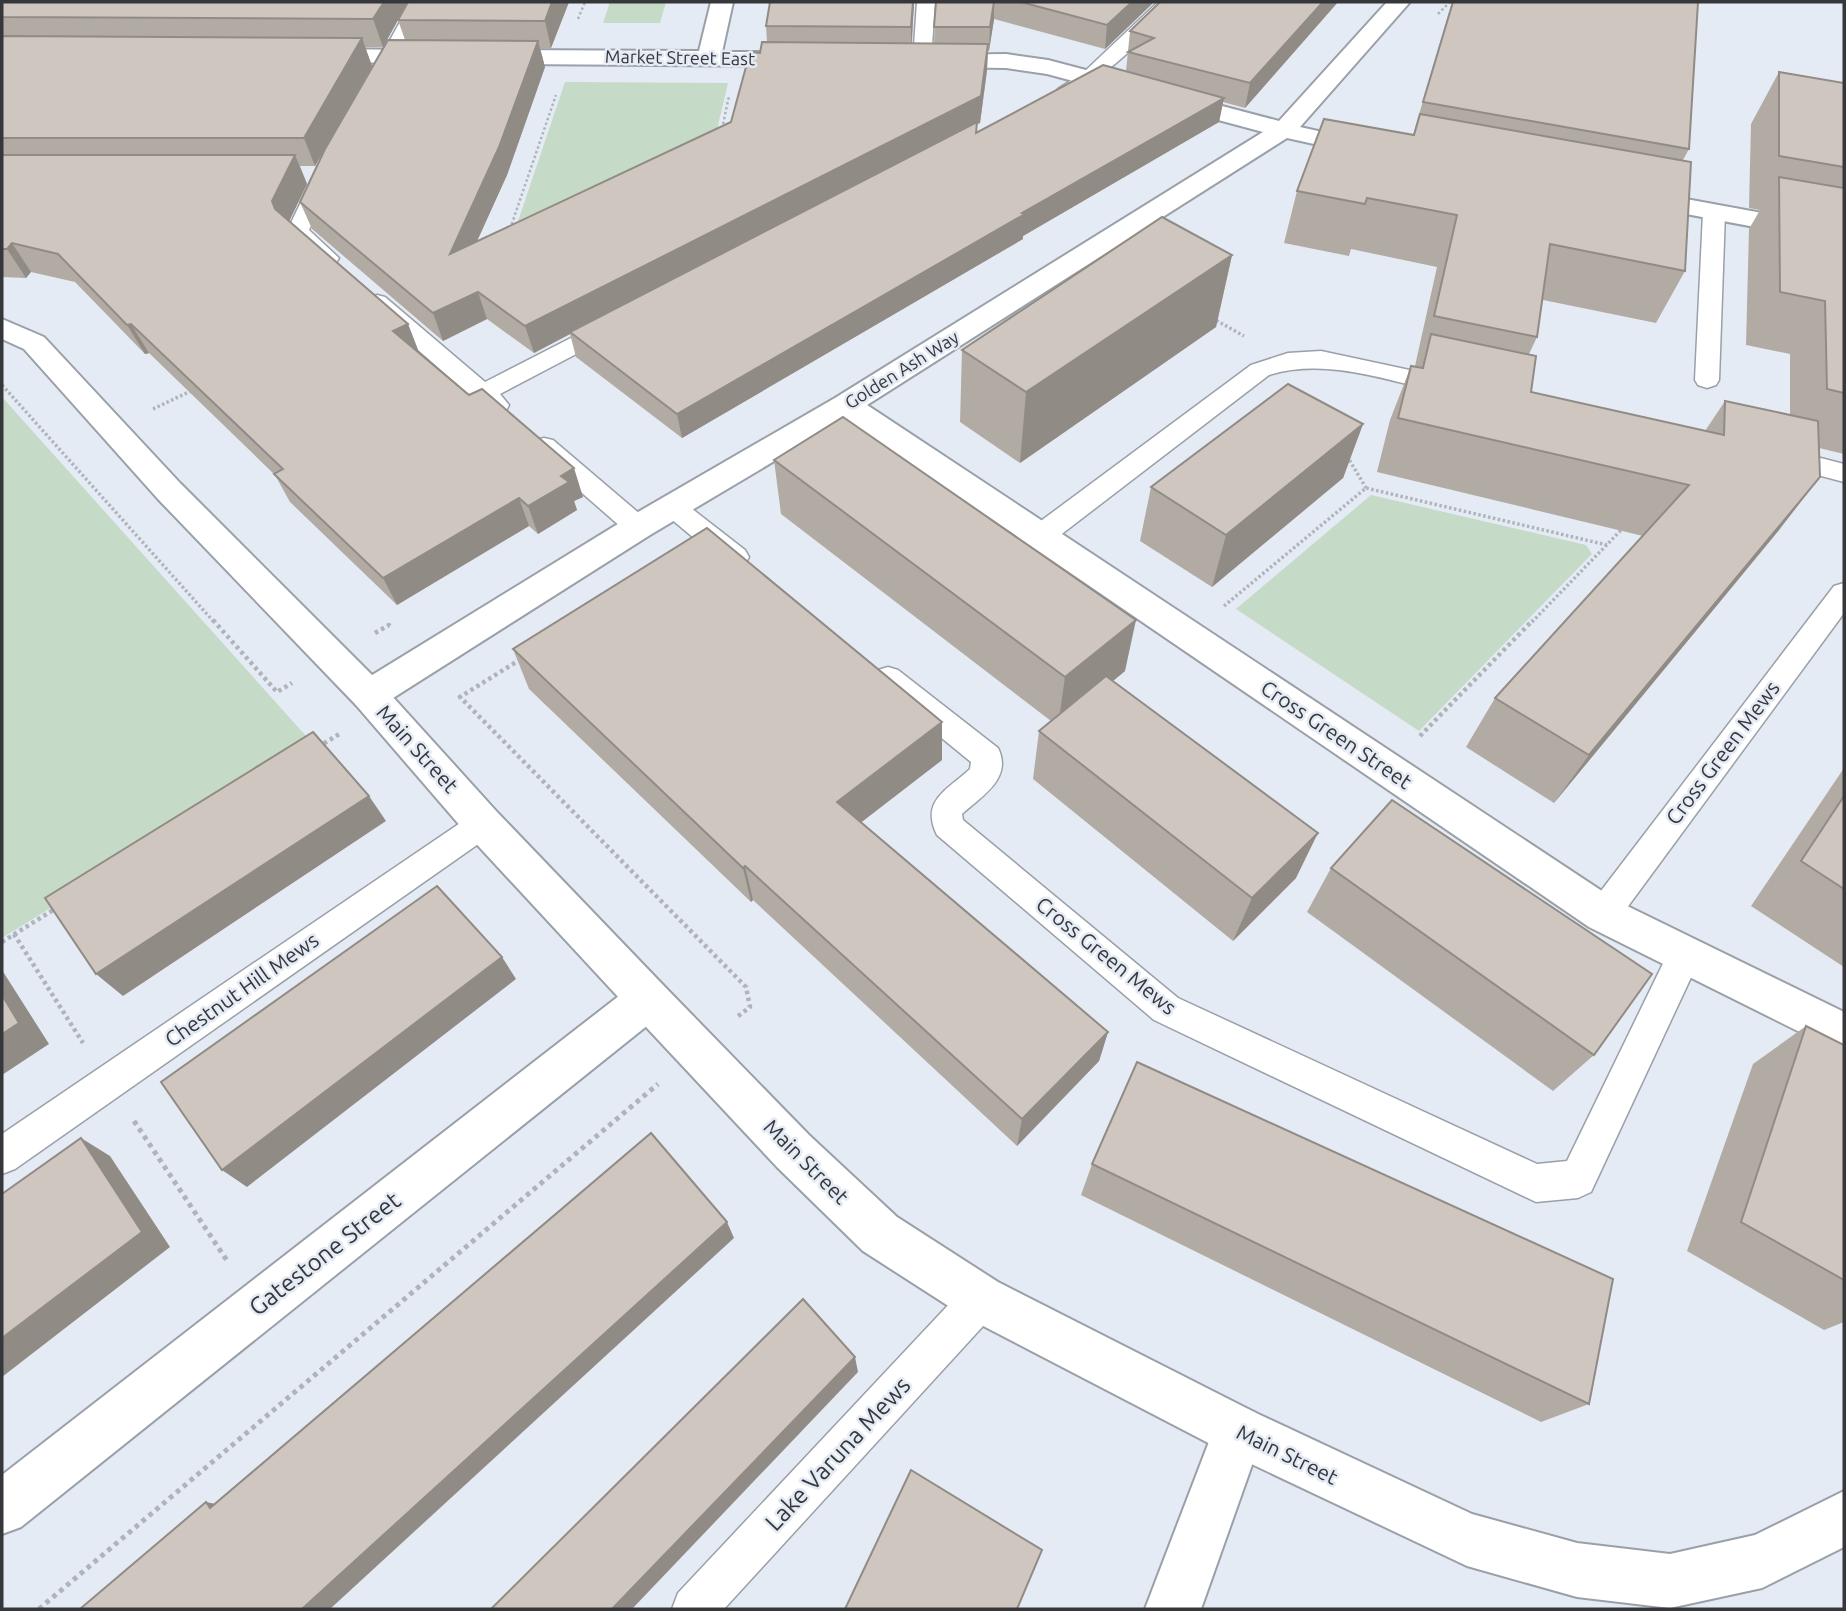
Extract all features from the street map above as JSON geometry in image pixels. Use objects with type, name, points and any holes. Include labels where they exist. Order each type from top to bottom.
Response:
[{"type":"street","points":[[709,58],[722,2]]},
{"type":"street","name":"Golden Ash Way","points":[[375,702],[638,527],[846,405],[1285,129],[1399,2]]},
{"type":"street","name":"Market Street East","points":[[294,56],[829,59]]},
{"type":"street","points":[[895,60],[1006,61],[1091,76],[1329,142],[1395,154]]},
{"type":"street","points":[[1609,193],[1844,236]]},
{"type":"street","name":"Main Street","points":[[2,328],[34,343],[112,429],[375,702],[483,824],[648,999],[793,1151],[880,1234],[981,1299],[1238,1431],[1467,1539],[1577,1570],[1670,1581],[1762,1561],[1844,1517]]},
{"type":"street","name":"Cross Green Street","points":[[846,405],[1603,914],[1844,1034]]},
{"type":"street","name":"Gatestone Street","points":[[2,1508],[648,999]]},
{"type":"street","points":[[1173,1609],[1238,1431]]},
{"type":"lane","points":[[371,92],[420,2]]},
{"type":"lane","points":[[922,60],[926,2]]},
{"type":"lane","points":[[1044,102],[1091,76],[1168,2]]},
{"type":"lane","points":[[338,151],[298,231],[638,527]]},
{"type":"lane","points":[[297,175],[324,175]]},
{"type":"lane","points":[[1707,380],[1714,213]]},
{"type":"lane","points":[[483,393],[630,317]]},
{"type":"lane","points":[[1040,536],[1260,370],[1288,360],[1321,359],[1466,390]]},
{"type":"lane","points":[[1753,450],[1817,464],[1844,473]]},
{"type":"lane","points":[[673,507],[762,578]]},
{"type":"lane","name":"Cross Green Mews","points":[[1603,914],[1844,593]]},
{"type":"lane","name":"Cross Green Mews","points":[[869,663],[987,757],[985,775],[946,809],[948,826],[1166,1009],[1536,1183],[1578,1179],[1684,956]]},
{"type":"lane","name":"Chestnut Hill Mews","points":[[2,1156],[483,824]]},
{"type":"lane","name":"Lake Varuna Mews","points":[[694,1609],[981,1299]]},
{"type":"path","points":[[1436,16],[1450,2]]},
{"type":"path","points":[[720,138],[732,80],[745,80],[749,59]]},
{"type":"path","points":[[507,240],[557,91]]},
{"type":"path","points":[[112,429],[200,386]]},
{"type":"path","points":[[1188,635],[1366,488],[1607,545]]},
{"type":"path","points":[[1388,770],[1625,527]]},
{"type":"path","points":[[38,1609],[750,1007],[746,986],[460,697],[528,654]]},
{"type":"path","points":[[310,752],[375,702]]},
{"type":"path","points":[[2,942],[61,905]]},
{"type":"green space","points":[[610,2],[666,2],[660,23],[603,23]]},
{"type":"green space","points":[[565,82],[728,83],[715,138],[514,233]]},
{"type":"green space","points":[[2,397],[314,745],[2,938]]},
{"type":"green space","points":[[1371,495],[1586,545],[1592,554],[1419,731],[1236,609]]},
{"type":"building","points":[[2,2],[384,2],[373,19],[2,17]]},
{"type":"building","points":[[408,2],[552,2],[545,21],[398,20]]},
{"type":"building","points":[[770,2],[913,2],[911,27],[766,26]]},
{"type":"building","points":[[936,2],[994,2],[990,27],[934,27]]},
{"type":"building","points":[[1021,2],[1132,2],[1107,25]]},
{"type":"building","points":[[1160,2],[1323,2],[1250,83],[1128,52],[1154,38],[1130,31]]},
{"type":"building","points":[[1453,2],[1698,2],[1689,149],[1423,102]]},
{"type":"building","points":[[2,36],[362,38],[304,138],[2,138]]},
{"type":"building","points":[[388,40],[538,41],[499,147],[450,254],[731,122],[750,52],[760,53],[762,42],[988,44],[981,96],[525,326],[478,292],[433,313],[300,202],[325,149]]},
{"type":"building","points":[[1103,65],[1224,98],[677,414],[570,332],[977,122],[976,133]]},
{"type":"building","points":[[1779,72],[1844,83],[1844,167],[1779,156]]},
{"type":"building","points":[[1420,114],[1691,162],[1685,271],[1550,244],[1537,337],[1434,316],[1457,215],[1367,198],[1365,204],[1297,191],[1324,119],[1414,135]]},
{"type":"building","points":[[2,155],[295,155],[272,201],[275,209],[408,324],[393,331],[469,395],[482,389],[574,468],[561,476],[569,482],[528,506],[519,498],[383,578],[274,474],[283,469],[131,324],[127,325],[58,254],[12,243],[7,249],[2,249]]},
{"type":"building","points":[[1779,177],[1844,188],[1844,393],[1827,389],[1825,301],[1780,292]]},
{"type":"building","points":[[1162,217],[1232,255],[1026,392],[962,350]]},
{"type":"building","points":[[1431,334],[1536,356],[1531,392],[1724,435],[1725,401],[1818,421],[1820,477],[1589,755],[1495,698],[1689,485],[1398,418],[1411,366],[1423,368]]},
{"type":"building","points":[[1288,384],[1363,424],[1226,535],[1151,487]]},
{"type":"building","points":[[843,417],[1136,620],[1065,677],[774,460]]},
{"type":"building","points":[[707,528],[942,722],[837,802],[1108,1032],[1022,1119],[745,866],[743,868],[513,649]]},
{"type":"building","points":[[1106,676],[1318,833],[1252,898],[1039,731]]},
{"type":"building","points":[[313,732],[369,796],[96,974],[45,898]]},
{"type":"building","points":[[1844,796],[1844,889],[1801,861]]},
{"type":"building","points":[[1392,800],[1652,974],[1594,1055],[1331,868]]},
{"type":"building","points":[[437,886],[502,957],[222,1170],[161,1082]]},
{"type":"building","points":[[2,995],[19,1023],[2,1034]]},
{"type":"building","points":[[1806,1026],[1844,1045],[1844,1280],[1741,1222]]},
{"type":"building","points":[[1137,1062],[1613,1279],[1589,1404],[1092,1164]]},
{"type":"building","points":[[651,1133],[727,1222],[302,1609],[80,1609],[206,1502],[210,1508]]},
{"type":"building","points":[[81,1138],[142,1232],[2,1338],[2,1194]]},
{"type":"building","points":[[803,1299],[855,1357],[612,1609],[491,1609]]},
{"type":"building","points":[[911,1470],[1042,1550],[1017,1609],[845,1609]]}]
